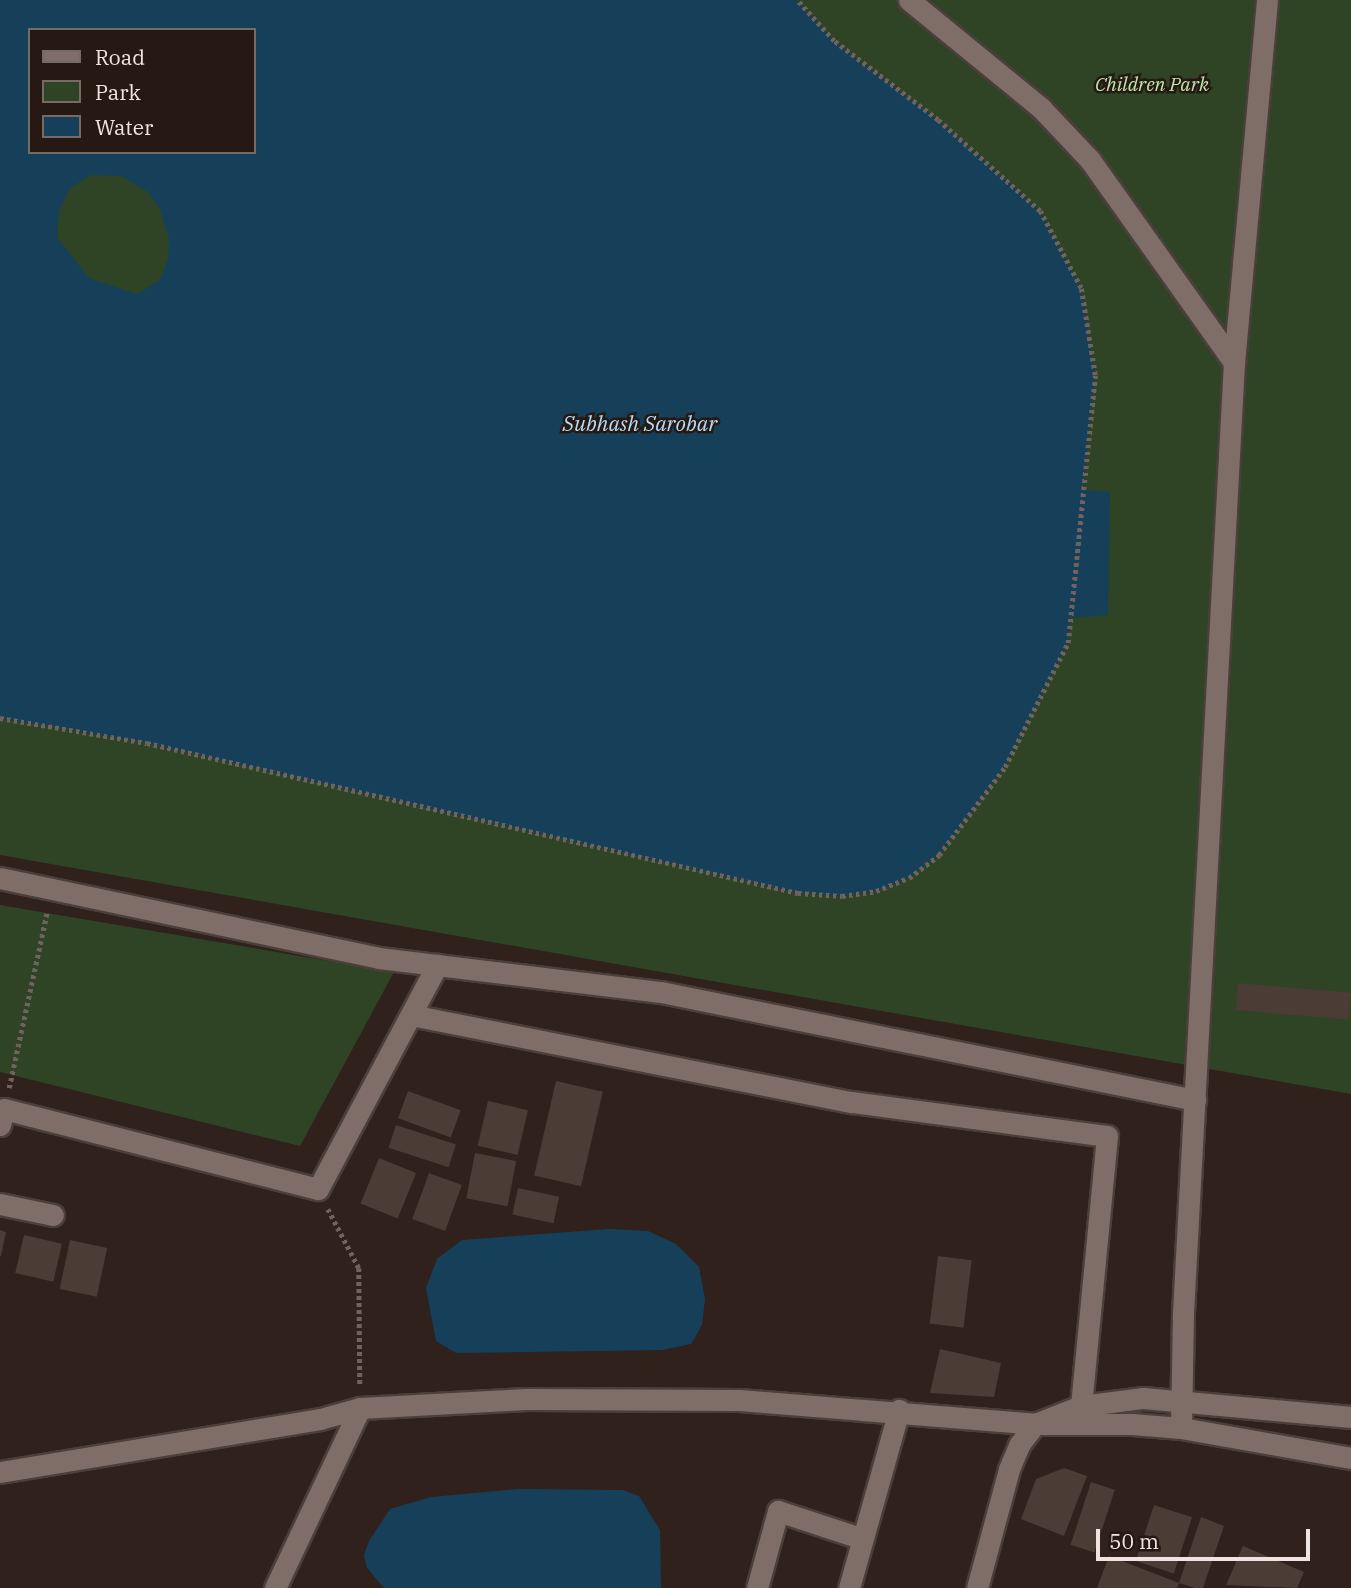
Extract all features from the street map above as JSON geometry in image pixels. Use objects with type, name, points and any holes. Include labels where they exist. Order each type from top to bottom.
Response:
[{"type":"street","points":[[909,0],[1041,108],[1090,160],[1234,363]]},
{"type":"street","points":[[1181,1428],[1195,1100],[1234,363],[1267,0]]},
{"type":"street","points":[[0,878],[366,956],[661,992],[1195,1100]]},
{"type":"street","points":[[1,1114],[318,1189],[437,965]]},
{"type":"street","points":[[411,1015],[852,1102],[1107,1136],[1081,1406]]},
{"type":"street","points":[[0,1204],[53,1215]]},
{"type":"street","points":[[0,1472],[320,1419],[360,1408],[615,1398],[900,1410],[1035,1424],[1087,1422],[1181,1428],[1351,1458]]},
{"type":"street","points":[[977,1588],[1009,1469],[1019,1444],[1035,1424],[1081,1406],[1143,1398],[1351,1417]]},
{"type":"street","points":[[275,1588],[360,1408]]},
{"type":"street","points":[[849,1588],[900,1410]]},
{"type":"street","points":[[757,1588],[778,1511],[863,1539]]},
{"type":"path","points":[[0,718],[147,743],[798,893],[842,896],[876,891],[909,878],[939,855],[1005,767],[1068,643],[1095,375],[1081,288],[1040,211],[938,120],[834,41],[797,0]]},
{"type":"path","points":[[1,1114],[52,888]]},
{"type":"path","points":[[318,1189],[359,1268],[360,1408]]},
{"type":"green space","name":"Subhash Sarobar","points":[[0,0],[1351,0],[1351,1094],[0,855]]},
{"type":"green space","points":[[0,905],[394,972],[300,1146],[0,1072]]},
{"type":"water","name":"Subhash Sarobar","points":[[0,0],[797,0],[834,41],[938,120],[1040,211],[1081,288],[1095,375],[1083,490],[1110,492],[1108,615],[1070,618],[1068,643],[1005,767],[939,855],[909,878],[876,891],[842,896],[798,893],[147,743],[0,718]],"holes":[[[91,175],[121,176],[148,192],[160,210],[169,239],[168,259],[160,280],[137,294],[89,278],[57,237],[59,211],[70,188]]]},
{"type":"water","points":[[609,1229],[648,1231],[676,1244],[699,1267],[705,1299],[702,1325],[691,1344],[662,1350],[456,1353],[436,1341],[426,1288],[437,1259],[462,1240]]},
{"type":"water","points":[[519,1489],[623,1490],[639,1496],[660,1530],[661,1588],[384,1588],[367,1568],[364,1555],[369,1541],[390,1509],[431,1497]]},
{"type":"building","points":[[1238,983],[1351,993],[1348,1020],[1236,1010]]},
{"type":"building","points":[[556,1081],[603,1092],[581,1186],[534,1176]]},
{"type":"building","points":[[408,1091],[461,1110],[451,1137],[398,1118]]},
{"type":"building","points":[[488,1101],[528,1110],[518,1155],[478,1146]]},
{"type":"building","points":[[396,1125],[456,1144],[449,1167],[389,1148]]},
{"type":"building","points":[[475,1153],[516,1161],[507,1206],[466,1198]]},
{"type":"building","points":[[379,1158],[416,1173],[398,1218],[361,1203]]},
{"type":"building","points":[[429,1173],[462,1185],[445,1231],[412,1219]]},
{"type":"building","points":[[518,1188],[559,1197],[553,1223],[512,1214]]},
{"type":"building","points":[[0,1230],[6,1232],[1,1256],[0,1256]]},
{"type":"building","points":[[24,1235],[62,1244],[53,1282],[15,1273]]},
{"type":"building","points":[[70,1240],[107,1248],[97,1297],[60,1289]]},
{"type":"building","points":[[938,1256],[972,1260],[963,1328],[930,1323]]},
{"type":"building","points":[[940,1349],[1001,1363],[994,1397],[930,1393]]},
{"type":"building","points":[[1064,1468],[1087,1476],[1064,1536],[1021,1519],[1036,1479]]},
{"type":"building","points":[[1091,1482],[1115,1490],[1094,1552],[1071,1545]]},
{"type":"building","points":[[1154,1505],[1192,1517],[1174,1573],[1136,1561]]},
{"type":"building","points":[[1201,1517],[1224,1526],[1203,1588],[1195,1588],[1179,1583]]},
{"type":"building","points":[[1243,1546],[1304,1572],[1297,1588],[1226,1585]]},
{"type":"building","points":[[1109,1556],[1179,1583],[1177,1588],[1097,1588]]},
{"type":"park label","name":"Children Park","points":[[1152,85]]}]
